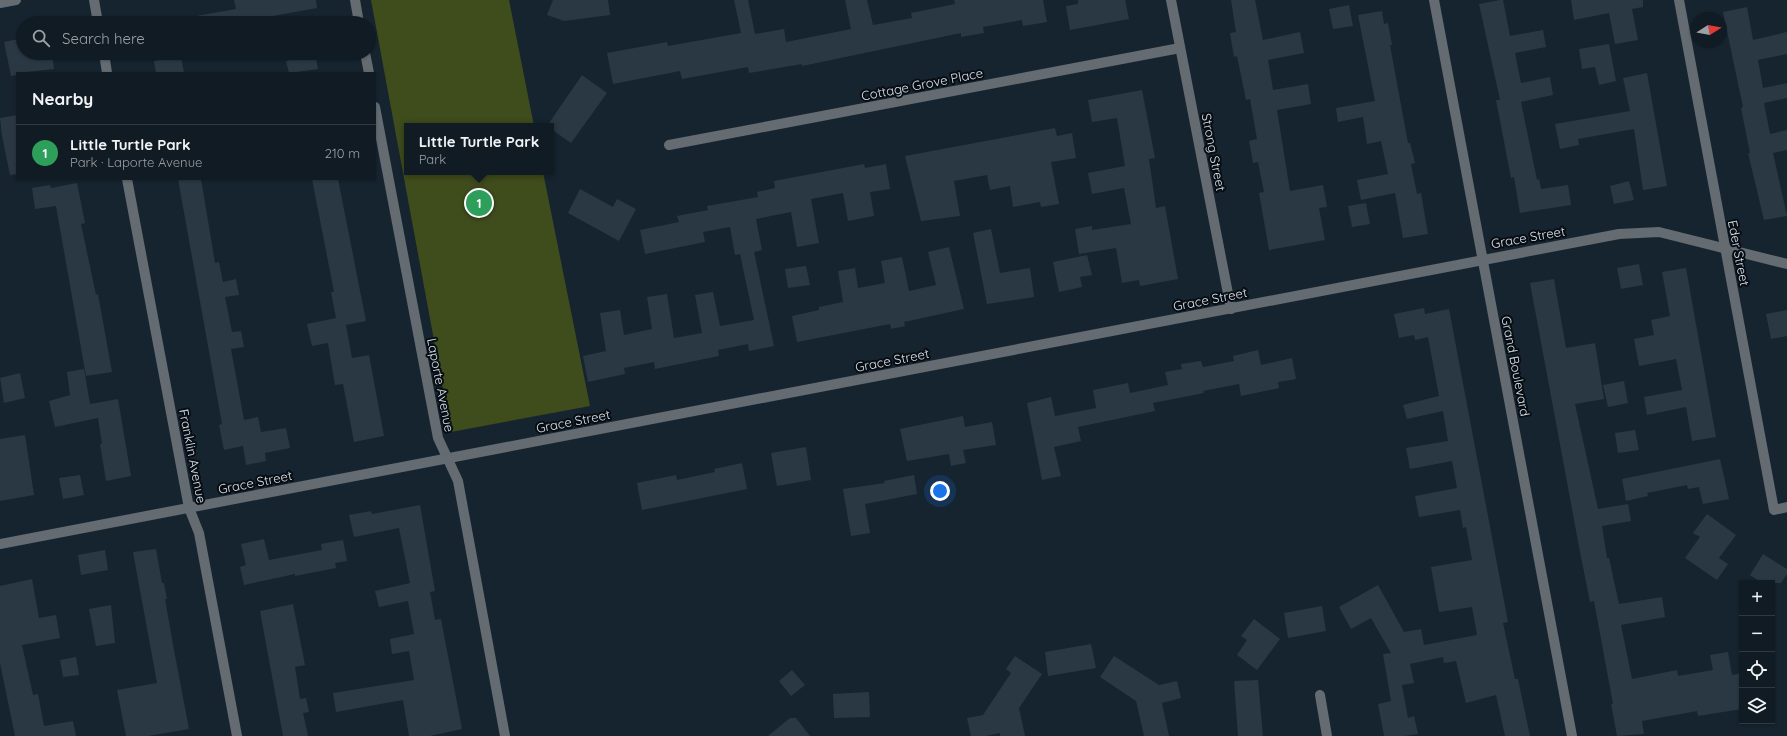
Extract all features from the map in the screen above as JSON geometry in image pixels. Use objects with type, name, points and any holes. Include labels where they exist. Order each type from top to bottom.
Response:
[{"type":"street","points":[[0,3],[16,0]]},
{"type":"street","points":[[94,0],[97,16]]},
{"type":"street","points":[[355,0],[358,16]]},
{"type":"street","name":"Strong Street","points":[[1171,0],[1231,309]]},
{"type":"street","name":"Grand Boulevard","points":[[1434,0],[1572,736]]},
{"type":"street","name":"Eder Street","points":[[1678,0],[1774,510],[1787,508]]},
{"type":"street","name":"Cottage Grove Place","points":[[669,145],[1180,48]]},
{"type":"street","points":[[105,60],[107,72]]},
{"type":"street","points":[[366,60],[369,72]]},
{"type":"street","name":"Laporte Avenue","points":[[376,112],[438,438],[458,482],[505,736]]},
{"type":"street","name":"Franklin Avenue","points":[[127,180],[189,508],[199,533],[236,736]]},
{"type":"street","name":"Grace Street","points":[[0,544],[1618,234],[1659,232],[1787,264]]},
{"type":"street","points":[[1320,695],[1327,736]]},
{"type":"green space","points":[[371,0],[509,0],[533,123],[404,123],[404,175],[544,175],[590,406],[451,432],[376,27],[376,16],[374,16]]},
{"type":"building","points":[[234,0],[316,0],[317,8],[273,16],[196,16],[236,9]]},
{"type":"building","points":[[553,0],[608,0],[610,15],[564,21],[547,15]]},
{"type":"building","points":[[734,0],[748,0],[755,34],[784,29],[786,42],[851,29],[845,0],[867,0],[873,25],[912,18],[911,13],[955,4],[954,0],[1043,0],[1047,22],[1023,26],[1022,20],[983,27],[984,33],[961,37],[961,33],[802,66],[802,64],[749,73],[748,67],[682,79],[680,71],[613,84],[607,53],[667,42],[668,46],[741,33]]},
{"type":"building","points":[[1078,0],[1125,0],[1129,19],[1070,30],[1066,6],[1078,4]]},
{"type":"building","points":[[1231,0],[1255,0],[1263,40],[1300,32],[1304,53],[1268,60],[1273,90],[1308,84],[1311,104],[1277,110],[1290,191],[1323,185],[1327,207],[1319,208],[1325,240],[1269,250],[1259,193],[1264,192],[1258,162],[1253,163],[1249,141],[1257,139],[1250,99],[1246,100],[1237,56],[1234,57],[1230,33],[1236,32]]},
{"type":"building","points":[[1503,0],[1510,36],[1543,30],[1546,47],[1515,53],[1521,83],[1550,77],[1553,95],[1521,102],[1537,180],[1539,179],[1541,189],[1568,185],[1571,205],[1520,213],[1514,177],[1511,178],[1496,100],[1500,100],[1479,4]]},
{"type":"building","points":[[1571,0],[1643,0],[1643,7],[1632,9],[1638,40],[1615,44],[1609,13],[1574,20]]},
{"type":"building","points":[[1349,5],[1353,26],[1333,29],[1329,9]]},
{"type":"building","points":[[1747,7],[1753,40],[1787,32],[1787,54],[1758,60],[1763,88],[1787,83],[1787,98],[1764,103],[1770,134],[1787,130],[1787,150],[1773,153],[1787,216],[1764,220],[1748,153],[1750,153],[1741,108],[1743,107],[1727,31],[1727,12],[1723,12]]},
{"type":"building","points":[[1382,11],[1384,24],[1388,23],[1392,45],[1390,45],[1408,143],[1410,143],[1415,163],[1411,164],[1417,194],[1421,193],[1428,234],[1403,238],[1395,193],[1361,200],[1357,180],[1388,174],[1381,141],[1367,144],[1363,117],[1338,122],[1336,108],[1375,101],[1358,15]]},
{"type":"building","points":[[16,39],[16,60],[53,60],[54,69],[16,72],[16,75],[11,76],[4,42]]},
{"type":"building","points":[[1609,44],[1616,81],[1599,85],[1595,67],[1582,69],[1579,49]]},
{"type":"building","points":[[182,60],[184,72],[156,72],[154,61]]},
{"type":"building","points":[[316,60],[318,69],[289,72],[286,61]]},
{"type":"building","points":[[1647,73],[1667,186],[1643,190],[1634,129],[1578,139],[1579,145],[1560,149],[1555,124],[1630,111],[1623,78]]},
{"type":"building","points":[[582,75],[607,93],[571,143],[554,131],[554,123],[549,123]]},
{"type":"building","points":[[1142,90],[1155,158],[1149,159],[1156,208],[1165,206],[1178,279],[1140,286],[1139,280],[1122,283],[1116,248],[1079,254],[1075,229],[1092,226],[1092,230],[1131,224],[1124,188],[1092,194],[1088,173],[1125,166],[1117,118],[1092,122],[1088,100]]},
{"type":"building","points":[[16,115],[16,174],[10,175],[0,118]]},
{"type":"building","points":[[1055,128],[1057,136],[1072,133],[1076,158],[1051,162],[1059,204],[1041,207],[1040,202],[1013,207],[1010,186],[990,190],[987,175],[954,181],[960,216],[921,221],[905,156]]},
{"type":"building","points":[[864,164],[865,168],[886,164],[890,189],[870,192],[874,216],[848,221],[843,193],[811,199],[819,243],[797,247],[791,212],[756,219],[762,250],[754,252],[774,346],[749,351],[748,344],[718,350],[719,356],[655,369],[654,362],[624,368],[625,374],[588,382],[583,356],[606,351],[600,313],[620,310],[624,335],[652,329],[647,297],[667,294],[674,338],[702,333],[695,295],[713,292],[720,326],[754,320],[740,254],[735,255],[730,227],[703,232],[705,242],[645,254],[640,230],[679,222],[677,216],[708,210],[707,206],[758,197],[757,192],[775,188],[774,181]]},
{"type":"building","points":[[178,180],[201,180],[215,263],[219,262],[223,282],[236,279],[239,295],[225,297],[232,332],[241,331],[244,347],[231,349],[244,420],[258,417],[261,432],[286,428],[290,448],[265,453],[266,461],[246,465],[243,446],[224,450],[219,425],[222,424]]},
{"type":"building","points":[[312,180],[338,180],[366,321],[346,325],[352,358],[369,355],[384,436],[354,442],[343,384],[335,385],[328,343],[312,346],[307,324],[336,318],[331,292],[334,292]]},
{"type":"building","points":[[1629,181],[1634,200],[1614,204],[1610,186]]},
{"type":"building","points":[[77,183],[85,223],[81,224],[96,295],[98,294],[112,372],[86,376],[56,206],[35,209],[32,188],[50,185],[51,188]]},
{"type":"building","points":[[580,189],[613,207],[617,199],[636,209],[619,241],[568,213]]},
{"type":"building","points":[[1366,203],[1370,224],[1352,227],[1348,206]]},
{"type":"building","points":[[991,229],[1000,273],[1030,268],[1034,297],[987,304],[973,233]]},
{"type":"building","points":[[949,247],[964,309],[904,322],[905,326],[891,329],[890,324],[797,342],[792,316],[819,310],[819,307],[843,302],[838,271],[855,268],[858,288],[885,283],[881,261],[902,257],[909,291],[936,285],[928,252]]},
{"type":"building","points":[[1087,255],[1092,275],[1080,277],[1082,287],[1059,292],[1053,262]]},
{"type":"building","points":[[1639,264],[1643,285],[1621,289],[1617,268]]},
{"type":"building","points":[[806,266],[810,285],[788,288],[785,269]]},
{"type":"building","points":[[1686,268],[1716,437],[1692,441],[1686,407],[1647,415],[1644,397],[1682,390],[1676,359],[1639,366],[1634,339],[1654,335],[1651,320],[1670,316],[1662,272]]},
{"type":"building","points":[[1554,279],[1566,348],[1595,343],[1604,399],[1575,404],[1598,509],[1628,504],[1631,521],[1602,526],[1607,558],[1609,558],[1619,604],[1662,597],[1665,617],[1621,625],[1632,679],[1677,670],[1678,676],[1713,670],[1710,655],[1728,652],[1732,675],[1739,674],[1739,709],[1698,716],[1697,711],[1642,721],[1644,734],[1617,736],[1611,704],[1613,704],[1594,601],[1590,602],[1530,283]]},
{"type":"building","points":[[1424,308],[1425,314],[1449,309],[1508,622],[1503,623],[1515,679],[1518,679],[1530,736],[1505,736],[1496,695],[1466,703],[1456,661],[1444,663],[1443,657],[1410,664],[1414,683],[1402,685],[1408,718],[1414,716],[1418,734],[1405,736],[1384,736],[1378,704],[1391,701],[1383,654],[1391,653],[1371,618],[1351,629],[1339,607],[1378,585],[1404,632],[1421,629],[1424,645],[1477,635],[1472,607],[1439,612],[1431,567],[1472,560],[1466,527],[1463,528],[1460,510],[1419,517],[1415,496],[1457,488],[1452,461],[1410,469],[1406,448],[1448,441],[1443,411],[1407,419],[1403,405],[1439,396],[1428,337],[1415,340],[1414,335],[1399,338],[1394,314]]},
{"type":"building","points":[[1787,310],[1787,336],[1771,339],[1766,314]]},
{"type":"building","points":[[1258,350],[1261,365],[1292,358],[1296,379],[1278,382],[1279,388],[1241,396],[1239,384],[1203,391],[1204,393],[1153,403],[1155,411],[1078,427],[1081,441],[1054,447],[1061,476],[1042,480],[1027,403],[1051,397],[1055,416],[1096,408],[1093,390],[1128,383],[1130,393],[1168,385],[1165,372],[1182,369],[1181,364],[1201,361],[1203,367],[1234,361],[1233,356]]},
{"type":"building","points":[[84,369],[90,404],[118,399],[131,476],[106,481],[100,444],[102,444],[98,418],[55,427],[49,401],[70,395],[67,372]]},
{"type":"building","points":[[20,373],[25,398],[4,403],[0,378]]},
{"type":"building","points":[[1624,381],[1628,403],[1608,407],[1603,385]]},
{"type":"building","points":[[963,416],[965,427],[992,422],[996,445],[963,450],[966,463],[951,466],[949,454],[907,461],[900,429]]},
{"type":"building","points":[[1635,430],[1639,450],[1618,453],[1615,433]]},
{"type":"building","points":[[25,435],[34,495],[0,501],[0,439]]},
{"type":"building","points":[[806,447],[811,480],[777,486],[771,453]]},
{"type":"building","points":[[1720,459],[1729,499],[1703,504],[1699,487],[1688,489],[1687,485],[1647,493],[1648,496],[1626,501],[1622,479]]},
{"type":"building","points":[[742,463],[747,489],[642,510],[637,483],[676,475],[677,480],[715,472],[714,469]]},
{"type":"building","points":[[80,475],[84,495],[63,499],[59,478]]},
{"type":"building","points":[[914,475],[917,494],[865,504],[870,533],[851,536],[843,489],[885,483],[884,481]]},
{"type":"building","points":[[420,505],[435,591],[430,592],[435,620],[441,619],[462,729],[430,736],[409,736],[403,700],[336,712],[333,693],[414,680],[409,651],[392,654],[390,639],[414,634],[408,601],[379,607],[375,591],[410,583],[399,528],[354,537],[349,515],[371,511],[372,514]]},
{"type":"building","points":[[1707,514],[1736,535],[1719,558],[1728,564],[1717,580],[1685,558],[1700,537],[1693,533]]},
{"type":"building","points":[[264,539],[269,560],[322,550],[321,544],[343,540],[347,561],[335,563],[336,568],[295,576],[295,574],[244,585],[240,567],[246,565],[241,544]]},
{"type":"building","points":[[156,549],[162,583],[164,583],[167,599],[165,599],[189,729],[148,736],[126,736],[117,690],[157,683],[133,552]]},
{"type":"building","points":[[105,550],[108,570],[81,575],[78,555]]},
{"type":"building","points":[[1763,554],[1787,569],[1787,574],[1781,583],[1775,583],[1775,580],[1758,580],[1750,575]]},
{"type":"building","points":[[32,579],[39,618],[56,615],[60,638],[22,645],[33,695],[38,694],[44,726],[73,721],[76,736],[15,736],[0,663],[0,586]]},
{"type":"building","points":[[293,604],[305,665],[295,667],[300,699],[306,698],[309,712],[303,713],[308,736],[283,736],[260,611]]},
{"type":"building","points":[[111,605],[115,643],[96,646],[89,609]]},
{"type":"building","points":[[1322,606],[1326,631],[1288,638],[1284,613]]},
{"type":"building","points":[[1254,619],[1280,639],[1257,670],[1237,655],[1247,640],[1241,636]]},
{"type":"building","points":[[1091,644],[1096,668],[1048,676],[1045,652]]},
{"type":"building","points":[[1015,656],[1042,674],[1019,708],[1025,736],[1000,736],[1000,733],[986,736],[971,736],[967,718],[983,715],[1011,673],[1006,669]]},
{"type":"building","points":[[1114,656],[1159,685],[1177,681],[1181,698],[1162,703],[1169,736],[1144,736],[1136,701],[1100,677]]},
{"type":"building","points":[[76,657],[79,675],[63,677],[60,660]]},
{"type":"building","points":[[792,670],[805,685],[791,696],[779,681]]},
{"type":"building","points":[[1258,680],[1263,736],[1238,736],[1234,681]]},
{"type":"building","points":[[869,692],[870,717],[834,718],[833,694]]},
{"type":"building","points":[[790,718],[796,718],[810,736],[768,736]]},
{"type":"place","name":"Little Turtle Park","points":[[479,203]]}]
